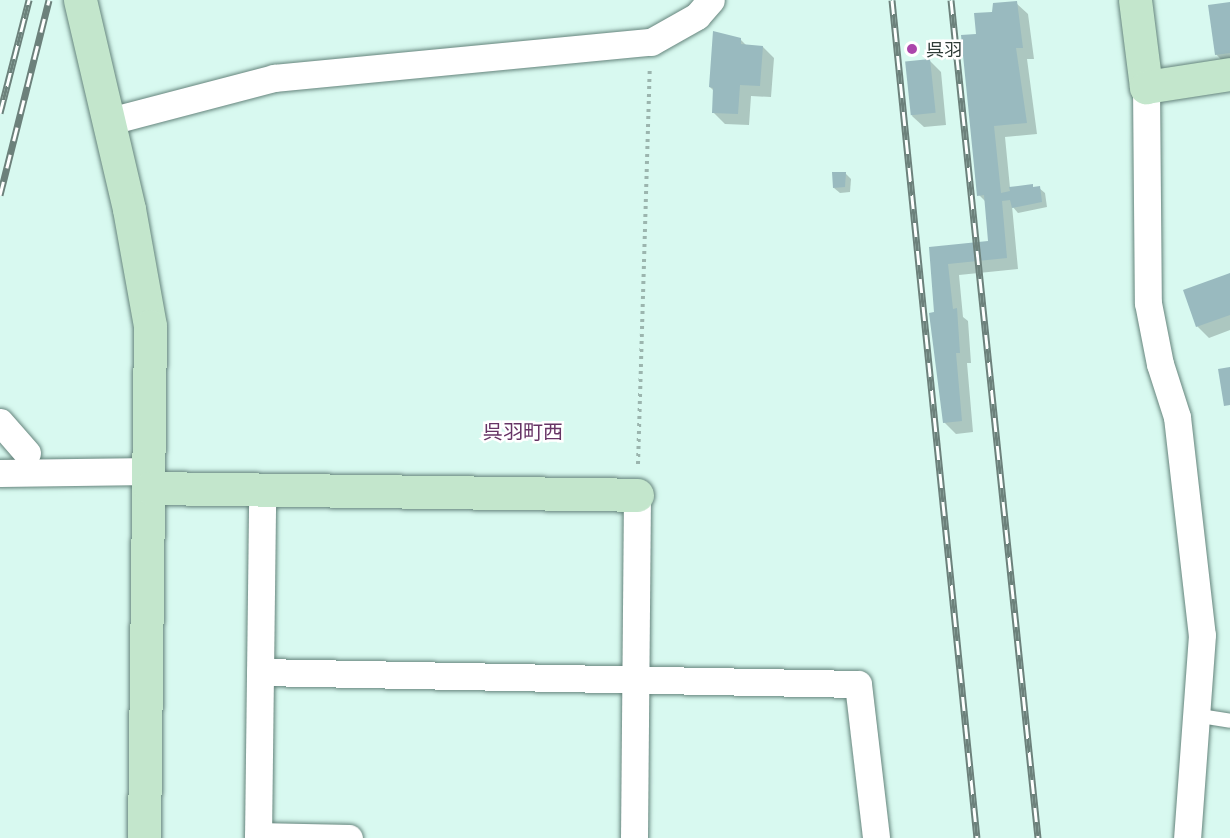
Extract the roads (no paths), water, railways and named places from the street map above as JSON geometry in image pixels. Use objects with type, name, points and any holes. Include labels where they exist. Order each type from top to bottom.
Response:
[{"type":"street","points":[[80,0],[110,121],[150,326],[150,480],[144,838]]},
{"type":"street","points":[[110,121],[274,78],[651,42],[698,16],[711,0]]},
{"type":"street","points":[[1135,0],[1146,87],[1149,303],[1160,364],[1177,417],[1202,635],[1194,715],[1188,838]]},
{"type":"street","points":[[1146,87],[1230,74]]},
{"type":"street","points":[[0,422],[27,453]]},
{"type":"street","points":[[0,473],[150,480],[262,490],[637,495],[634,838]]},
{"type":"street","points":[[262,490],[258,837],[349,838]]},
{"type":"street","points":[[260,672],[858,684],[876,838]]},
{"type":"lane","points":[[1194,715],[1230,720]]},
{"type":"railway","points":[[0,113],[29,0]]},
{"type":"railway","points":[[0,195],[49,0]]},
{"type":"railway","points":[[892,0],[977,838]]},
{"type":"railway","points":[[951,0],[1038,838]]},
{"type":"place","name":"呉羽","points":[[912,49]]},
{"type":"district","name":"呉羽町西","points":[[523,431]]}]
